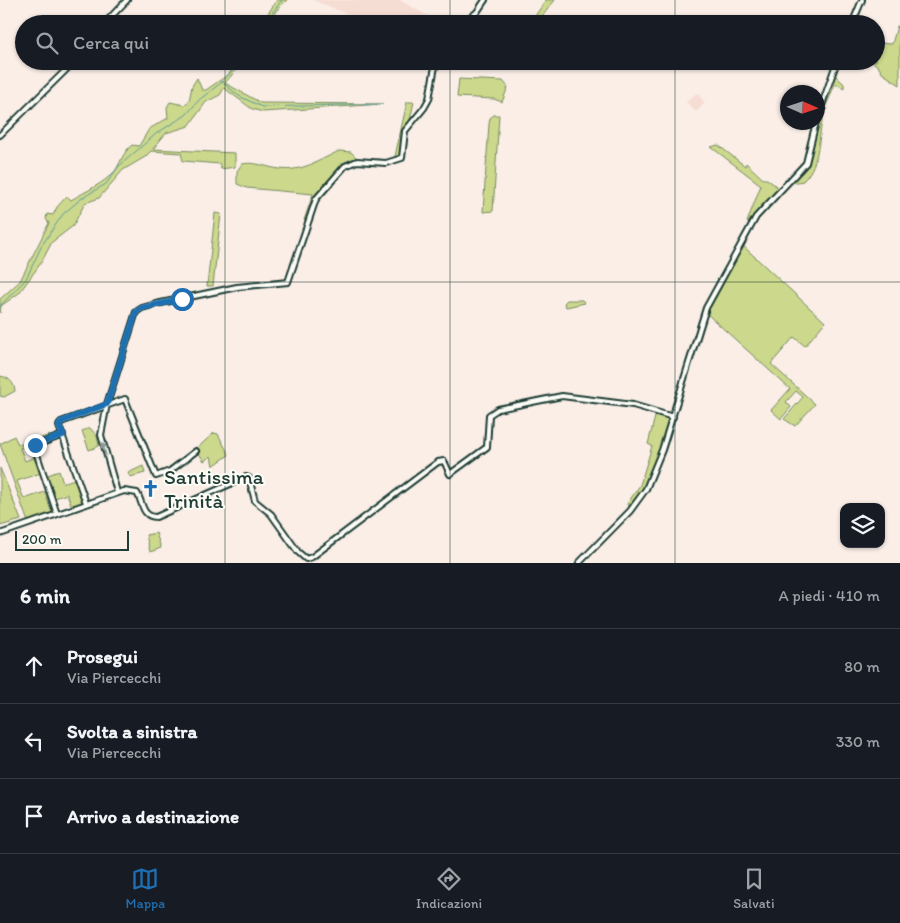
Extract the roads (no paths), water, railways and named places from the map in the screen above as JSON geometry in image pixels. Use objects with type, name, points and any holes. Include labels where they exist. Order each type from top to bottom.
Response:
[{"type":"street","points":[[113,15],[127,0]]},
{"type":"street","points":[[473,15],[485,0]]},
{"type":"street","points":[[856,15],[862,0]]},
{"type":"street","points":[[0,135],[66,70]]},
{"type":"street","points":[[117,492],[102,444],[107,404],[136,312],[142,308],[237,287],[288,282],[316,199],[345,166],[357,161],[386,163],[402,158],[405,131],[429,99],[434,70]]},
{"type":"street","points":[[825,96],[834,70]]},
{"type":"street","points":[[579,563],[630,511],[646,488],[673,417],[706,308],[756,217],[806,163],[814,130]]},
{"type":"street","points":[[0,534],[117,492],[136,492],[146,513],[156,517],[242,478],[249,478],[255,501],[271,514],[298,552],[306,559],[312,557],[438,462],[444,461],[450,474],[487,447],[489,415],[498,409],[546,397],[562,396],[633,405],[673,417]]},
{"type":"street","points":[[86,504],[59,426],[61,422],[123,399],[127,401],[156,476],[170,471],[196,451]]},
{"type":"street","points":[[57,514],[34,446],[63,435]]},
{"type":"waterway","points":[[271,15],[282,0]]},
{"type":"waterway","points":[[0,306],[26,279],[42,245],[63,214],[82,198],[106,184],[119,166],[157,133],[186,115],[199,100],[222,82],[233,70]]},
{"type":"waterway","points":[[222,82],[239,96],[262,107],[381,104]]},
{"type":"place","name":"Santissima Trinità","points":[[150,488]]}]
